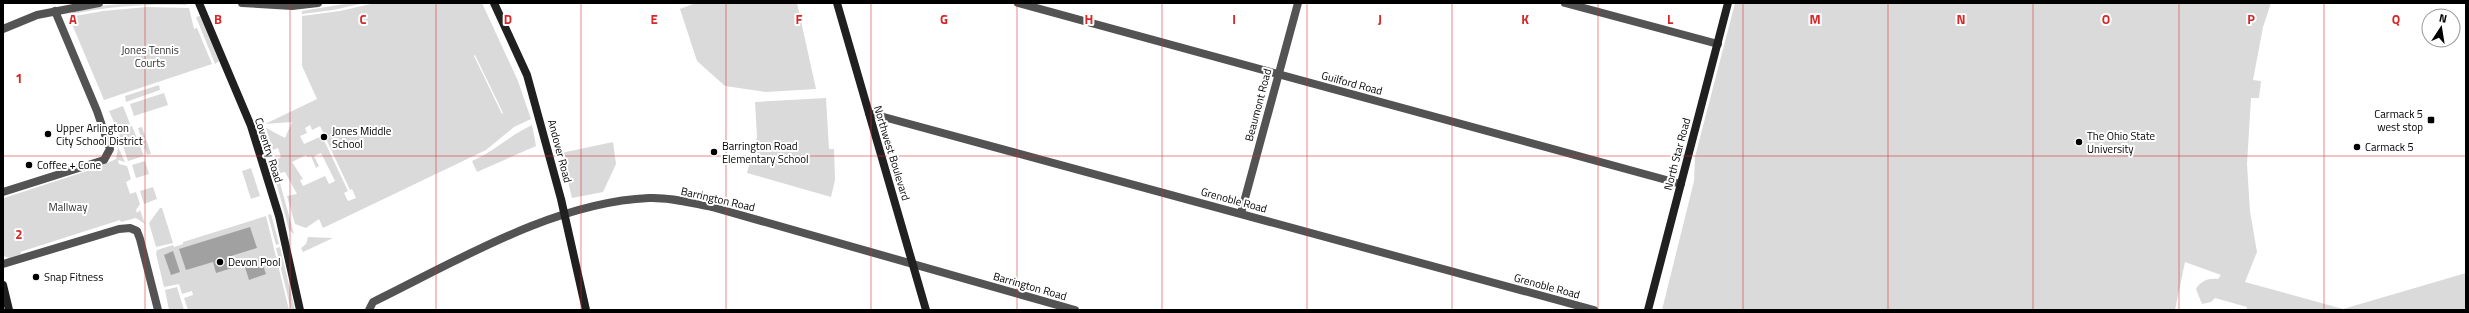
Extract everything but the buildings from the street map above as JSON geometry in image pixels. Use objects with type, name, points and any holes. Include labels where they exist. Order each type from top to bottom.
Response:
[{"type":"street","points":[[3,29],[54,11],[99,3]]},
{"type":"street","name":"Coventry Road","points":[[199,3],[252,130],[279,216],[300,310]]},
{"type":"street","points":[[242,3],[292,6],[318,3]]},
{"type":"street","name":"Andover Road","points":[[494,3],[527,75],[564,213],[586,310]]},
{"type":"street","name":"Northwest Boulevard","points":[[837,3],[926,310]]},
{"type":"street","name":"Guilford Road","points":[[1018,3],[1681,184]]},
{"type":"street","name":"Beaumont Road","points":[[1241,213],[1298,3]]},
{"type":"street","points":[[1565,3],[1718,44]]},
{"type":"street","name":"North Star Road","points":[[1648,310],[1728,3]]},
{"type":"street","points":[[3,192],[104,160],[110,149],[97,111],[54,11]]},
{"type":"street","name":"Grenoble Road","points":[[869,113],[1594,310]]},
{"type":"street","name":"Barrington Road","points":[[369,310],[370,305],[380,299],[564,213],[631,200],[671,199],[712,207],[862,249],[914,266],[1075,310]]},
{"type":"street","points":[[3,264],[119,228],[130,228],[137,231],[140,238],[158,310]]},
{"type":"street","points":[[3,285],[9,310]]},
{"type":"green space","points":[[134,3],[186,3],[187,5],[129,6],[72,14],[72,11],[97,6]]},
{"type":"green space","points":[[350,3],[365,3],[333,10],[302,14],[302,11]]},
{"type":"green space","points":[[375,3],[482,3],[518,81],[531,119],[514,127],[486,150],[323,228],[319,219],[306,228],[295,224],[287,196],[297,194],[285,172],[280,173],[276,160],[281,157],[278,148],[273,150],[266,128],[285,138],[292,122],[265,124],[317,99],[302,66],[302,16],[340,11]],"holes":[[[475,55],[503,113],[502,114],[474,56]],[[310,125],[312,130],[320,126],[350,190],[352,189],[356,198],[348,201],[344,193],[348,191],[322,136],[304,144],[300,136],[307,133],[305,128]],[[321,153],[335,181],[329,184],[325,176],[303,186],[300,180],[303,179],[292,162],[306,155],[308,157],[311,156],[316,168],[319,166],[314,156]]]},
{"type":"green space","points":[[696,3],[797,3],[816,89],[766,92],[725,86],[697,61],[680,9]]},
{"type":"green space","name":"The Ohio State University","points":[[1735,3],[2271,3],[2263,27],[2253,80],[2261,81],[2259,98],[2251,98],[2247,164],[2250,211],[2257,252],[2245,282],[2343,309],[2466,273],[2466,310],[2246,310],[2247,307],[2215,298],[2211,302],[2202,304],[2196,289],[2205,281],[2218,279],[2221,275],[2185,262],[2175,310],[1662,310],[1694,181],[1695,157]]},
{"type":"green space","name":"Jones Tennis Courts","points":[[147,7],[189,8],[194,29],[197,28],[212,64],[104,100],[69,17],[103,11]]},
{"type":"green space","points":[[200,16],[219,61],[215,64],[196,17]]},
{"type":"green space","points":[[159,85],[160,90],[126,102],[125,96]]},
{"type":"green space","points":[[164,93],[168,105],[134,116],[130,104]]},
{"type":"green space","points":[[826,98],[829,149],[834,149],[835,180],[831,197],[747,173],[757,137],[755,102]]},
{"type":"green space","points":[[123,106],[130,124],[117,129],[109,111]]},
{"type":"green space","points":[[532,125],[536,146],[477,172],[472,161],[488,153]]},
{"type":"green space","points":[[132,126],[144,156],[128,161],[118,131]]},
{"type":"green space","points":[[142,127],[151,154],[147,155],[138,128]]},
{"type":"green space","points":[[613,142],[616,164],[603,192],[572,198],[561,153]]},
{"type":"green space","name":"Mallway","points":[[118,147],[125,162],[118,160],[119,164],[127,166],[131,179],[126,182],[130,194],[136,192],[140,204],[136,210],[137,213],[140,210],[145,224],[136,218],[121,222],[120,220],[20,252],[21,254],[10,258],[3,256],[3,196],[4,198],[96,168],[116,159]]},
{"type":"green space","points":[[145,161],[149,174],[136,178],[132,165]]},
{"type":"green space","points":[[274,161],[294,234],[289,230],[271,163]]},
{"type":"green space","points":[[251,168],[260,196],[251,199],[242,171]]},
{"type":"green space","points":[[153,187],[157,199],[144,204],[140,191]]},
{"type":"green space","points":[[160,208],[162,208],[173,243],[156,247],[149,223]]},
{"type":"green space","points":[[271,214],[279,244],[276,245],[268,215]]},
{"type":"green space","name":"Devon Pool","points":[[266,216],[289,310],[188,310],[184,298],[193,295],[192,291],[182,294],[179,284],[164,287],[156,254],[157,250],[173,245],[174,247],[183,244],[183,242]]},
{"type":"green space","points":[[308,237],[333,238],[303,252],[301,248],[306,244]]},
{"type":"green space","points":[[280,247],[295,310],[291,310],[276,248]]},
{"type":"green space","points":[[177,287],[184,310],[169,310],[165,290]]},
{"type":"shaded area","points":[[250,227],[257,248],[231,256],[235,267],[216,273],[213,262],[186,270],[179,249]]},
{"type":"shaded area","points":[[173,251],[180,272],[171,275],[164,255]]},
{"type":"shaded area","points":[[261,259],[266,274],[249,280],[244,264]]},
{"type":"place","name":"Carmack 5 west stop","points":[[2431,120]]},
{"type":"place","name":"Upper Arlington City School District","points":[[48,134]]},
{"type":"place","name":"Jones Middle School","points":[[324,137]]},
{"type":"place","name":"The Ohio State University","points":[[2079,142]]},
{"type":"place","name":"Carmack 5","points":[[2357,147]]},
{"type":"place","name":"Barrington Road Elementary School","points":[[714,152]]},
{"type":"place","name":"Coffee + Cone","points":[[29,165]]},
{"type":"place","name":"Devon Pool","points":[[220,262]]},
{"type":"place","name":"Snap Fitness","points":[[36,277]]}]
